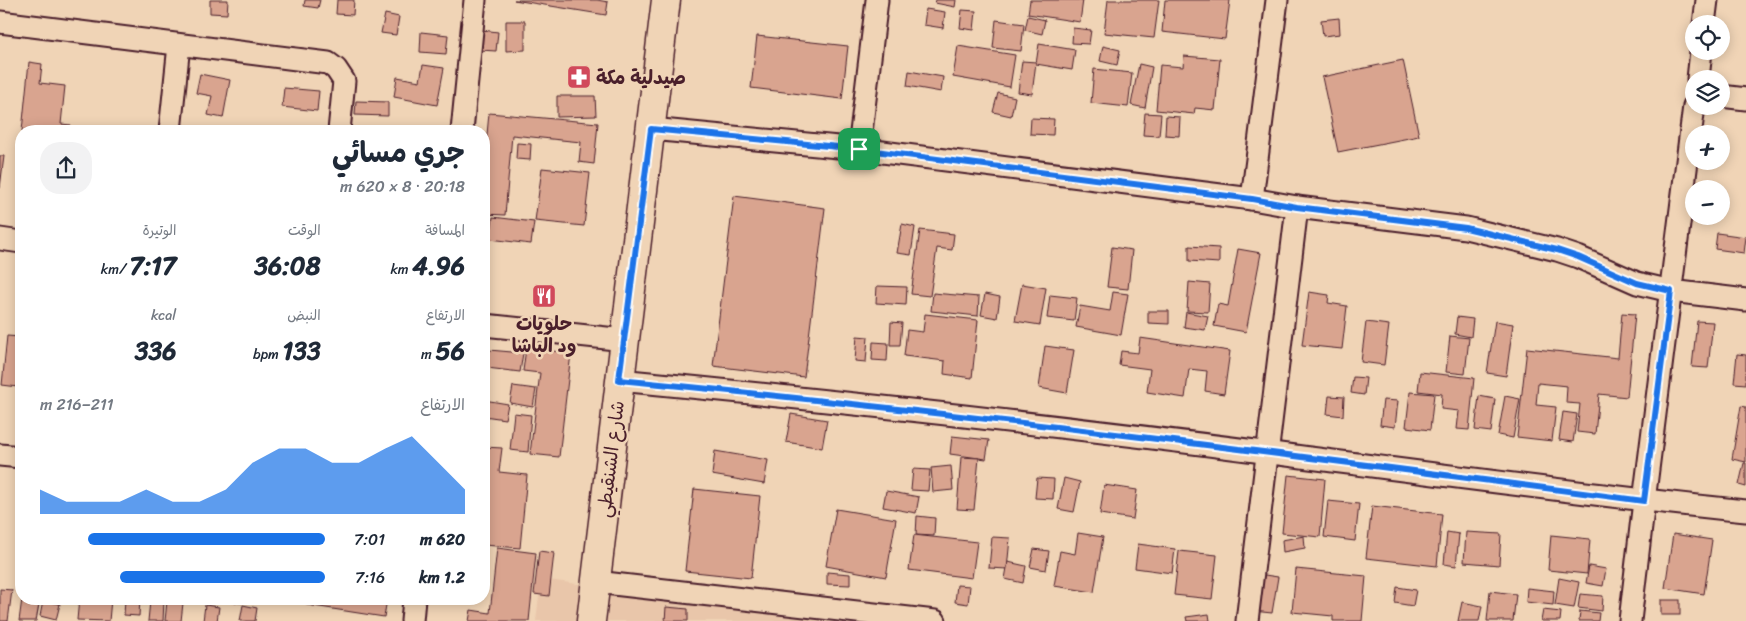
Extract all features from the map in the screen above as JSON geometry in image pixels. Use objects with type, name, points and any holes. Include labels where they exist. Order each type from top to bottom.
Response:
[{"type":"street","points":[[463,125],[475,0]]},
{"type":"street","name":"شارع الشنقيطي","points":[[591,621],[666,0]]},
{"type":"street","points":[[859,149],[877,0]]},
{"type":"street","points":[[1252,199],[1276,0]]},
{"type":"street","points":[[1705,15],[1707,0]]},
{"type":"street","points":[[0,22],[328,63],[336,69],[344,81],[340,125]]},
{"type":"street","points":[[171,125],[179,45]]},
{"type":"street","points":[[1730,97],[1746,99]]},
{"type":"street","points":[[1630,621],[1693,115]]},
{"type":"street","points":[[651,129],[859,149],[1466,228],[1557,250],[1578,257],[1637,283],[1671,291],[1746,300]]},
{"type":"street","points":[[1247,621],[1297,207]]},
{"type":"street","points":[[0,240],[15,241]]},
{"type":"street","points":[[490,326],[625,340]]},
{"type":"street","points":[[619,380],[764,394],[1267,452],[1644,501],[1746,511]]},
{"type":"street","points":[[0,455],[15,456]]},
{"type":"street","points":[[596,582],[935,621]]},
{"type":"street","points":[[412,621],[413,605]]},
{"type":"shaded area","points":[[541,579],[850,621],[536,621]]},
{"type":"building","points":[[210,0],[228,0],[227,14],[210,13]]},
{"type":"building","points":[[305,0],[320,0],[318,8],[304,6]]},
{"type":"building","points":[[337,0],[354,0],[353,15],[336,14]]},
{"type":"building","points":[[514,0],[597,0],[608,2],[606,15]]},
{"type":"building","points":[[936,0],[956,0],[955,7],[935,3]]},
{"type":"building","points":[[1030,0],[1083,0],[1080,22],[1028,14]]},
{"type":"building","points":[[1108,0],[1159,0],[1154,38],[1104,33]]},
{"type":"building","points":[[1165,0],[1230,0],[1225,39],[1162,32]]},
{"type":"building","points":[[926,9],[945,12],[943,28],[924,25]]},
{"type":"building","points":[[962,10],[976,11],[974,30],[960,28]]},
{"type":"building","points":[[385,14],[399,17],[396,35],[381,33]]},
{"type":"building","points":[[1028,16],[1045,20],[1042,34],[1025,30]]},
{"type":"building","points":[[1339,18],[1340,34],[1323,36],[1321,20]]},
{"type":"building","points":[[996,20],[1024,24],[1021,51],[993,48]]},
{"type":"building","points":[[506,21],[525,21],[525,50],[506,51]]},
{"type":"building","points":[[1073,28],[1091,30],[1089,44],[1072,43]]},
{"type":"building","points":[[482,30],[498,32],[496,51],[480,50]]},
{"type":"building","points":[[421,32],[448,35],[446,54],[420,52]]},
{"type":"building","points":[[757,36],[848,46],[842,99],[751,88]]},
{"type":"building","points":[[1039,44],[1075,50],[1072,70],[1036,64]]},
{"type":"building","points":[[958,46],[1015,55],[1010,87],[953,77]]},
{"type":"building","points":[[1103,46],[1120,50],[1117,65],[1100,61]]},
{"type":"building","points":[[1184,56],[1220,59],[1215,110],[1195,108],[1194,114],[1156,110],[1160,65],[1183,67]]},
{"type":"building","points":[[1403,60],[1419,136],[1338,152],[1322,77]]},
{"type":"building","points":[[1022,61],[1036,62],[1032,94],[1018,92]]},
{"type":"building","points":[[29,62],[42,64],[40,83],[65,86],[61,124],[71,125],[23,125]]},
{"type":"building","points":[[1139,64],[1152,67],[1145,108],[1131,105]]},
{"type":"building","points":[[423,65],[444,68],[437,105],[394,97],[397,77],[420,81]]},
{"type":"building","points":[[1094,69],[1132,73],[1128,107],[1091,103]]},
{"type":"building","points":[[909,71],[943,77],[941,92],[907,86]]},
{"type":"building","points":[[200,74],[230,80],[223,118],[208,115],[212,96],[196,93]]},
{"type":"building","points":[[284,88],[319,91],[317,111],[282,107]]},
{"type":"building","points":[[998,93],[1015,97],[1011,116],[993,112]]},
{"type":"building","points":[[557,96],[595,96],[596,116],[557,117]]},
{"type":"building","points":[[356,101],[388,102],[388,116],[355,115]]},
{"type":"building","points":[[489,113],[598,123],[594,164],[579,162],[581,142],[512,135],[505,215],[490,214],[490,125],[488,125]]},
{"type":"building","points":[[1145,113],[1161,114],[1159,136],[1143,135]]},
{"type":"building","points":[[1166,116],[1180,117],[1179,136],[1165,135]]},
{"type":"building","points":[[1031,118],[1054,119],[1053,135],[1030,134]]},
{"type":"building","points":[[517,143],[531,144],[530,160],[516,159]]},
{"type":"building","points":[[0,156],[4,156],[0,188]]},
{"type":"building","points":[[542,168],[590,173],[584,226],[535,221]]},
{"type":"building","points":[[734,196],[825,208],[804,377],[713,366]]},
{"type":"building","points":[[493,217],[534,222],[531,244],[490,239]]},
{"type":"building","points":[[902,224],[915,227],[911,255],[897,253]]},
{"type":"building","points":[[920,230],[954,234],[952,250],[937,248],[930,296],[911,294]]},
{"type":"building","points":[[1717,233],[1746,237],[1744,253],[1715,249]]},
{"type":"building","points":[[1189,246],[1219,248],[1219,263],[1189,261]]},
{"type":"building","points":[[1112,247],[1132,250],[1128,289],[1107,287]]},
{"type":"building","points":[[1238,249],[1261,253],[1246,332],[1214,326],[1218,304],[1228,306]]},
{"type":"building","points":[[1189,282],[1210,284],[1208,312],[1187,311]]},
{"type":"building","points":[[1022,284],[1046,288],[1040,325],[1015,321]]},
{"type":"building","points":[[877,286],[907,287],[906,305],[876,303]]},
{"type":"building","points":[[1113,292],[1128,294],[1121,335],[1076,327],[1080,306],[1110,311]]},
{"type":"building","points":[[1309,292],[1329,295],[1328,303],[1347,306],[1342,349],[1302,345]]},
{"type":"building","points":[[933,293],[979,297],[978,316],[931,311]]},
{"type":"building","points":[[985,294],[1000,297],[997,318],[981,315]]},
{"type":"building","points":[[1050,295],[1077,298],[1074,321],[1047,318]]},
{"type":"building","points":[[1148,311],[1169,311],[1169,324],[1148,323]]},
{"type":"building","points":[[1186,312],[1208,316],[1205,330],[1184,327]]},
{"type":"building","points":[[1622,313],[1635,314],[1627,397],[1599,394],[1595,434],[1577,432],[1580,404],[1566,403],[1567,386],[1538,383],[1536,405],[1556,407],[1552,441],[1517,437],[1527,348],[1618,358]]},
{"type":"building","points":[[925,314],[978,320],[972,378],[944,374],[945,361],[904,356],[907,330],[923,332]]},
{"type":"building","points":[[1457,317],[1473,319],[1471,337],[1455,334]]},
{"type":"building","points":[[1495,321],[1513,324],[1506,376],[1487,373]]},
{"type":"building","points":[[1697,321],[1713,322],[1708,368],[1692,367]]},
{"type":"building","points":[[891,322],[902,323],[900,345],[890,345]]},
{"type":"building","points":[[1366,322],[1389,325],[1384,365],[1361,362]]},
{"type":"building","points":[[7,336],[15,337],[15,387],[2,385]]},
{"type":"building","points":[[857,336],[868,337],[866,362],[855,361]]},
{"type":"building","points":[[1450,336],[1469,338],[1465,374],[1446,372]]},
{"type":"building","points":[[1140,338],[1230,351],[1224,394],[1205,391],[1207,371],[1189,369],[1185,398],[1147,392],[1150,369],[1119,365],[1121,351],[1138,353]]},
{"type":"building","points":[[873,342],[888,343],[887,361],[872,360]]},
{"type":"building","points":[[1045,346],[1074,350],[1067,393],[1039,388]]},
{"type":"building","points":[[526,348],[571,353],[559,457],[530,454],[540,373],[523,371]]},
{"type":"building","points":[[490,350],[523,353],[520,372],[490,368]]},
{"type":"building","points":[[1737,354],[1746,355],[1746,384],[1734,383]]},
{"type":"building","points":[[1420,372],[1474,378],[1469,430],[1457,429],[1459,411],[1441,409],[1442,394],[1418,391]]},
{"type":"building","points":[[1353,377],[1366,378],[1364,395],[1351,393]]},
{"type":"building","points":[[513,386],[536,389],[533,407],[510,403]]},
{"type":"building","points":[[1410,392],[1434,394],[1430,430],[1406,427]]},
{"type":"building","points":[[1329,396],[1344,397],[1343,416],[1327,414]]},
{"type":"building","points":[[1479,396],[1495,399],[1491,432],[1475,430]]},
{"type":"building","points":[[1505,396],[1520,399],[1513,438],[1498,435]]},
{"type":"building","points":[[1383,400],[1398,401],[1395,427],[1380,425]]},
{"type":"building","points":[[490,401],[508,404],[505,419],[490,417]]},
{"type":"building","points":[[1741,406],[1746,407],[1746,462],[1732,459]]},
{"type":"building","points":[[1563,412],[1577,414],[1573,442],[1559,440]]},
{"type":"building","points":[[514,413],[531,415],[528,452],[510,450]]},
{"type":"building","points":[[791,414],[827,420],[822,448],[786,442]]},
{"type":"building","points":[[952,436],[989,440],[986,459],[950,454]]},
{"type":"building","points":[[490,447],[502,448],[499,472],[527,475],[520,548],[490,546]]},
{"type":"building","points":[[715,451],[768,460],[764,484],[712,475]]},
{"type":"building","points":[[961,457],[979,458],[974,510],[957,509]]},
{"type":"building","points":[[1744,463],[1746,463],[1746,487],[1739,485]]},
{"type":"building","points":[[951,466],[953,490],[933,492],[931,468]]},
{"type":"building","points":[[913,469],[930,470],[928,491],[911,490]]},
{"type":"building","points":[[1288,475],[1325,479],[1320,537],[1282,533]]},
{"type":"building","points":[[1037,478],[1054,479],[1053,499],[1035,498]]},
{"type":"building","points":[[1064,478],[1080,482],[1074,512],[1058,509]]},
{"type":"building","points":[[1104,485],[1137,490],[1133,519],[1100,514]]},
{"type":"building","points":[[694,489],[760,496],[751,578],[685,571]]},
{"type":"building","points":[[886,491],[919,497],[916,513],[883,507]]},
{"type":"building","points":[[1328,501],[1359,504],[1355,541],[1324,537]]},
{"type":"building","points":[[1372,506],[1442,514],[1437,566],[1366,558]]},
{"type":"building","points":[[836,509],[896,519],[886,577],[826,566]]},
{"type":"building","points":[[917,516],[935,518],[934,536],[916,535]]},
{"type":"building","points":[[1447,532],[1459,534],[1456,566],[1444,564]]},
{"type":"building","points":[[1466,532],[1501,534],[1499,565],[1464,562]]},
{"type":"building","points":[[1078,533],[1103,537],[1094,592],[1054,586],[1060,551],[1075,554]]},
{"type":"building","points":[[1673,534],[1712,540],[1704,594],[1665,588]]},
{"type":"building","points":[[914,535],[977,542],[972,578],[909,570]]},
{"type":"building","points":[[1551,535],[1590,539],[1587,574],[1548,570]]},
{"type":"building","points":[[1304,536],[1305,548],[1283,552],[1282,540]]},
{"type":"building","points":[[992,537],[1010,538],[1007,569],[989,568]]},
{"type":"building","points":[[1138,544],[1175,549],[1172,573],[1135,568]]},
{"type":"building","points":[[497,548],[536,553],[529,621],[469,621],[471,610],[490,613]]},
{"type":"building","points":[[1034,549],[1049,551],[1046,570],[1030,567]]},
{"type":"building","points":[[539,551],[554,553],[549,596],[534,594]]},
{"type":"building","points":[[1179,551],[1217,555],[1212,599],[1174,595]]},
{"type":"building","points":[[1008,562],[1026,566],[1023,583],[1005,579]]},
{"type":"building","points":[[1589,566],[1606,569],[1603,586],[1586,583]]},
{"type":"building","points":[[1296,569],[1366,576],[1362,621],[1333,621],[1333,616],[1292,612]]},
{"type":"building","points":[[827,572],[850,574],[850,585],[827,584]]},
{"type":"building","points":[[1258,574],[1278,577],[1272,613],[1253,611]]},
{"type":"building","points":[[1559,578],[1579,582],[1574,608],[1555,605]]},
{"type":"building","points":[[957,585],[970,586],[968,604],[955,602]]},
{"type":"building","points":[[1397,587],[1416,590],[1413,606],[1395,603]]},
{"type":"building","points":[[1527,588],[1554,591],[1553,605],[1526,602]]},
{"type":"building","points":[[0,589],[12,590],[8,621],[0,621]]},
{"type":"building","points":[[1490,591],[1516,594],[1513,621],[1487,621]]},
{"type":"building","points":[[1580,594],[1603,596],[1602,611],[1578,608]]},
{"type":"building","points":[[1661,600],[1680,600],[1680,615],[1661,615]]},
{"type":"building","points":[[1462,602],[1482,606],[1479,621],[1458,621]]},
{"type":"building","points":[[21,605],[39,605],[36,621],[19,621]]},
{"type":"building","points":[[42,605],[60,605],[56,620],[40,616]]},
{"type":"building","points":[[78,605],[110,605],[109,621],[77,620]]},
{"type":"building","points":[[125,605],[140,605],[139,616],[124,615]]},
{"type":"building","points":[[150,605],[164,605],[163,621],[148,621]]},
{"type":"building","points":[[167,605],[183,605],[181,621],[165,621]]},
{"type":"building","points":[[205,605],[219,607],[217,621],[203,621]]},
{"type":"building","points":[[243,605],[257,608],[255,621],[240,621]]},
{"type":"building","points":[[307,605],[386,605],[384,617]]},
{"type":"building","points":[[666,607],[688,609],[688,621],[665,621]]},
{"type":"building","points":[[1543,610],[1561,612],[1560,621],[1541,621]]},
{"type":"building","points":[[1580,611],[1599,613],[1598,621],[1579,621]]},
{"type":"building","points":[[1209,614],[1210,621],[1187,621],[1186,617]]},
{"type":"place","name":"صيدلية مكة","points":[[579,77]]},
{"type":"place","name":"حلويات ود الباشا","points":[[544,296]]},
{"type":"route","points":[[651,129],[859,149],[1466,228],[1557,250],[1578,257],[1637,283],[1671,291],[1644,501],[1267,452],[764,394],[619,380],[651,129]]}]
